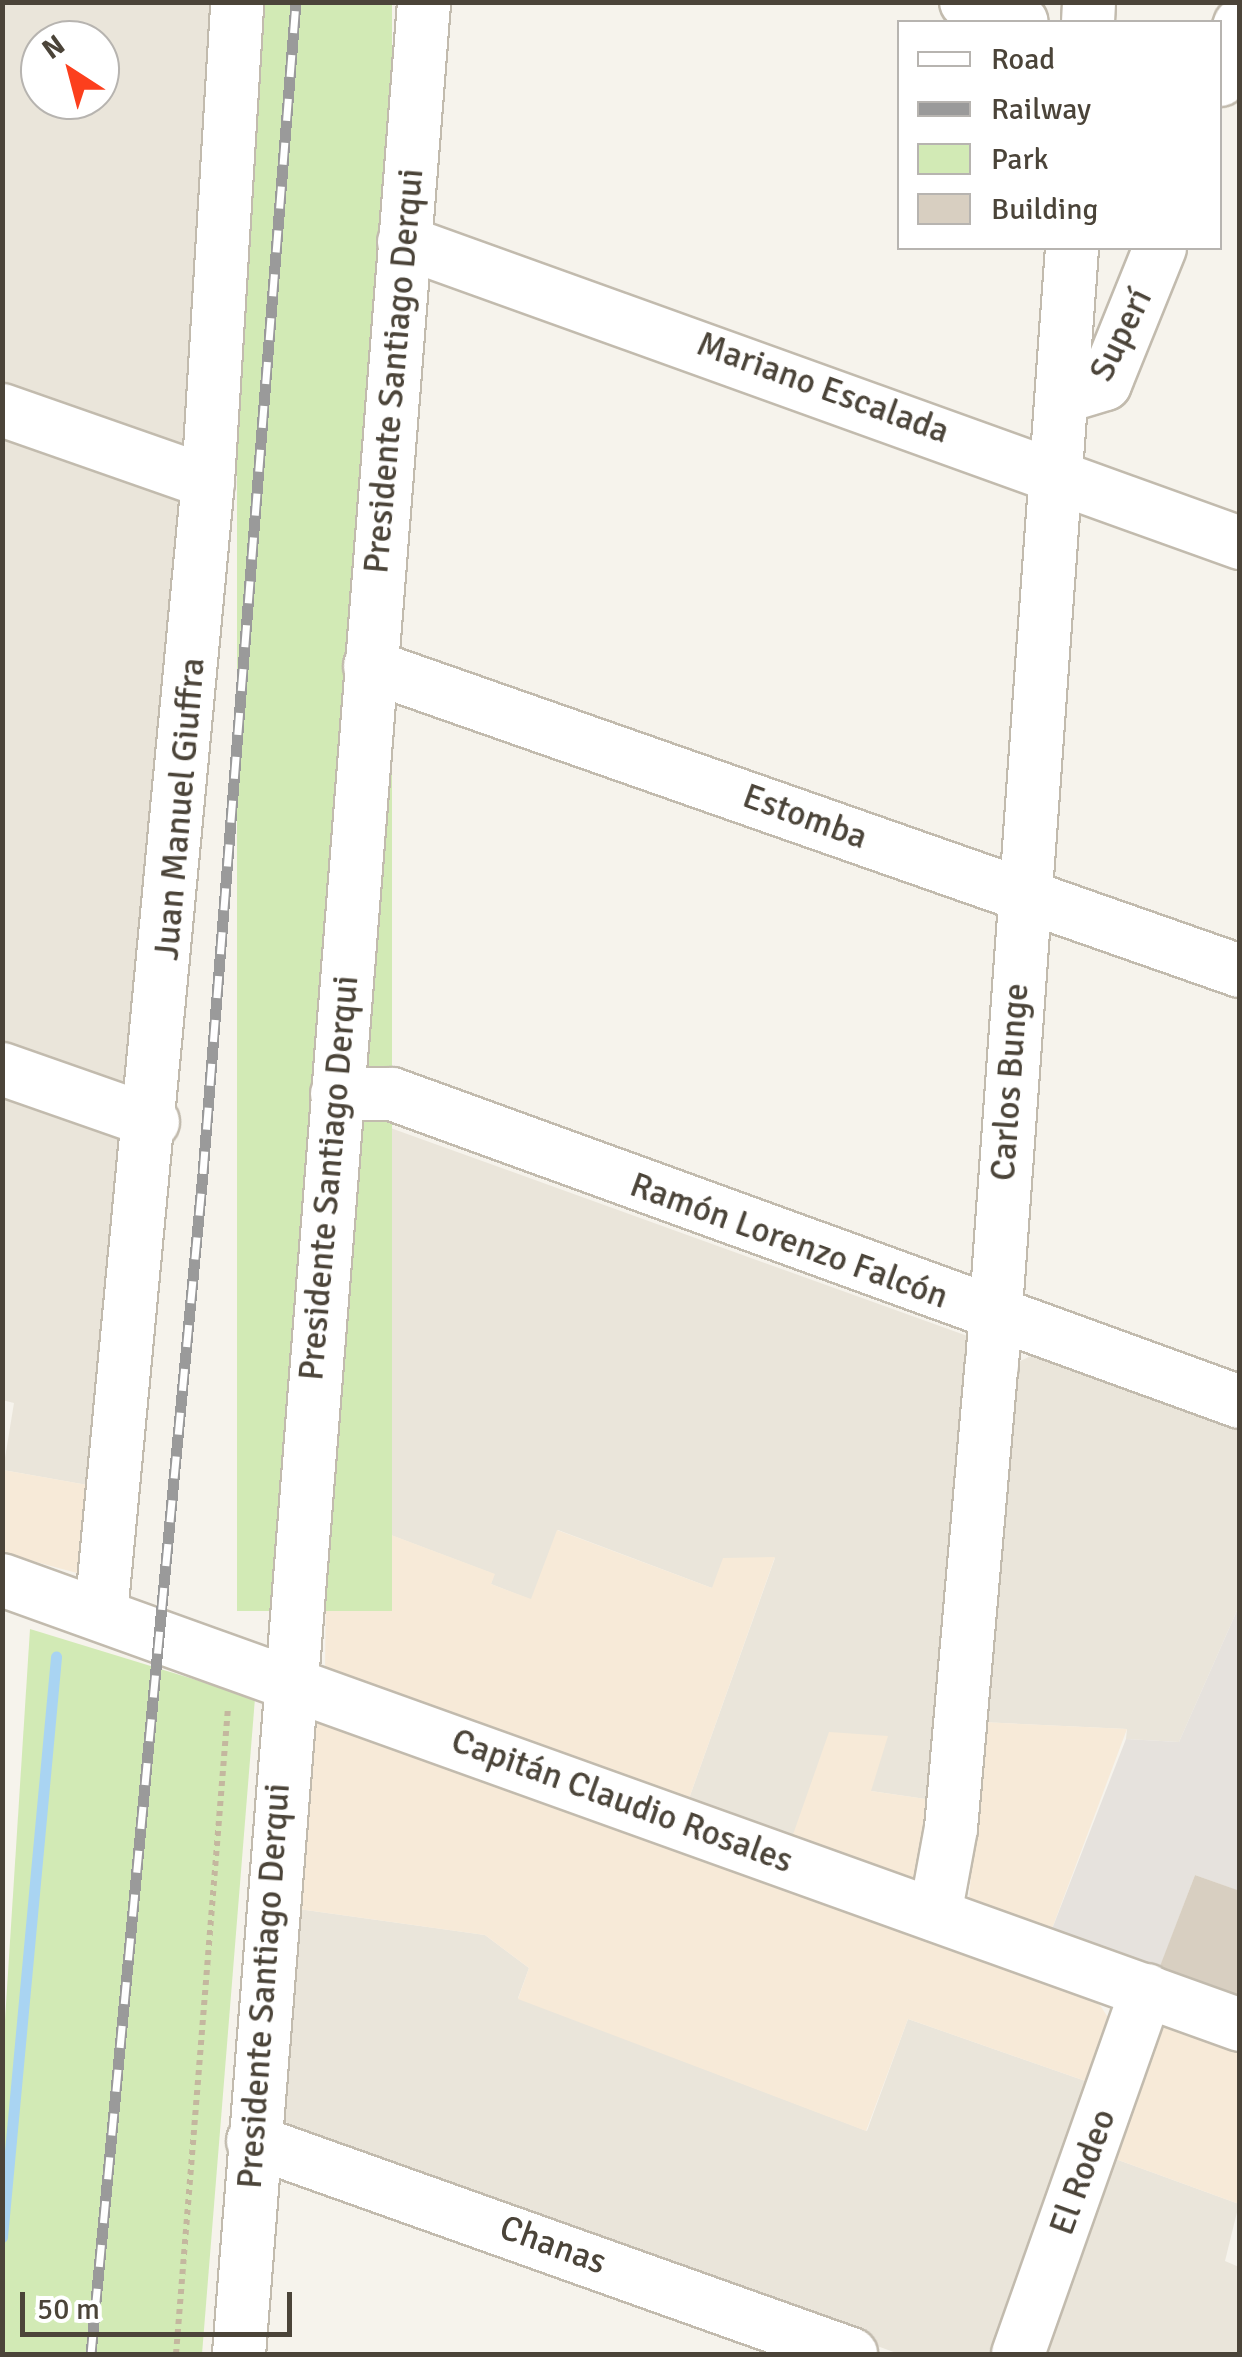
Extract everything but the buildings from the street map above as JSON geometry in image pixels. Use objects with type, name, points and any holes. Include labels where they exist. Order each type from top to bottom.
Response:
[{"type":"street","name":"Juan Manuel Giuffra","points":[[100,1614],[153,1122],[208,482],[237,2]]},
{"type":"street","name":"Presidente Santiago Derqui","points":[[238,2354],[286,1678],[424,2]]},
{"type":"street","points":[[966,2],[1016,20]]},
{"type":"street","points":[[1222,74],[1240,24]]},
{"type":"street","name":"Mariano Escalada","points":[[404,242],[1240,542]]},
{"type":"street","name":"Carlos Bunge","points":[[935,1915],[951,1828],[996,1318],[1072,250]]},
{"type":"street","name":"Superí","points":[[1062,398],[1105,384],[1159,250]]},
{"type":"street","points":[[2,410],[208,482]]},
{"type":"street","name":"Estomba","points":[[370,666],[1240,971]]},
{"type":"street","points":[[2,1070],[153,1122]]},
{"type":"street","name":"Ramón Lorenzo Falcón","points":[[337,1094],[392,1094],[996,1318],[1240,1402]]},
{"type":"street","name":"Capitán Claudio Rosales","points":[[2,1580],[286,1678],[1240,2025]]},
{"type":"street","name":"El Rodeo","points":[[1018,2354],[1148,1990]]},
{"type":"street","name":"Chanas","points":[[253,2141],[851,2354]]},
{"type":"path","points":[[176,2354],[233,1661]]},
{"type":"shaded area","points":[[2,3],[222,3],[199,434],[180,449],[3,388]]},
{"type":"shaded area","points":[[2,423],[188,502],[149,1060],[123,1090],[3,1049]]},
{"type":"shaded area","points":[[2,1079],[130,1138],[93,1486],[3,1470],[14,1403],[2,1400]]},
{"type":"shaded area","points":[[385,1126],[973,1338],[939,1801],[871,1791],[789,1846],[686,1807],[775,1558],[712,1588],[558,1530],[532,1600],[491,1584],[494,1574],[327,1511],[360,1141]]},
{"type":"shaded area","points":[[1035,1354],[1239,1424],[1239,1606],[1179,1742],[1126,1739],[1127,1729],[981,1722],[1014,1364]]},
{"type":"shaded area","points":[[3,1470],[93,1486],[77,1573],[3,1553]]},
{"type":"shaded area","points":[[327,1511],[495,1574],[491,1584],[531,1599],[557,1530],[712,1588],[723,1558],[775,1557],[686,1807],[325,1670]]},
{"type":"shaded area","points":[[1239,1606],[1239,1891],[1195,1875],[1155,1981],[1047,1942],[1126,1739],[1179,1742]]},
{"type":"shaded area","points":[[318,1719],[1098,2002],[1109,2019],[1094,2084],[908,2019],[866,2131],[518,1999],[529,1968],[485,1935],[284,1907],[304,1728]]},
{"type":"shaded area","points":[[981,1722],[1127,1729],[1047,1942],[969,1903]]},
{"type":"shaded area","points":[[829,1732],[888,1736],[871,1791],[939,1801],[925,1871],[911,1883],[789,1846]]},
{"type":"shaded area","points":[[284,1907],[485,1935],[529,1968],[518,1998],[867,2131],[908,2019],[1094,2084],[994,2354],[899,2354],[297,2133],[284,2119]]},
{"type":"shaded area","points":[[1173,2025],[1239,2048],[1239,2204],[1110,2157],[1159,2030]]},
{"type":"shaded area","points":[[1110,2157],[1239,2204],[1225,2261],[1239,2267],[1239,2354],[1038,2354]]},
{"type":"green space","points":[[237,3],[392,3],[392,1611],[237,1611]]},
{"type":"green space","points":[[30,1629],[255,1698],[202,2354],[3,2354],[3,2051]]},
{"type":"waterway","points":[[2,2237],[56,1657]]},
{"type":"railway","points":[[91,2354],[203,1173],[296,2]]}]
